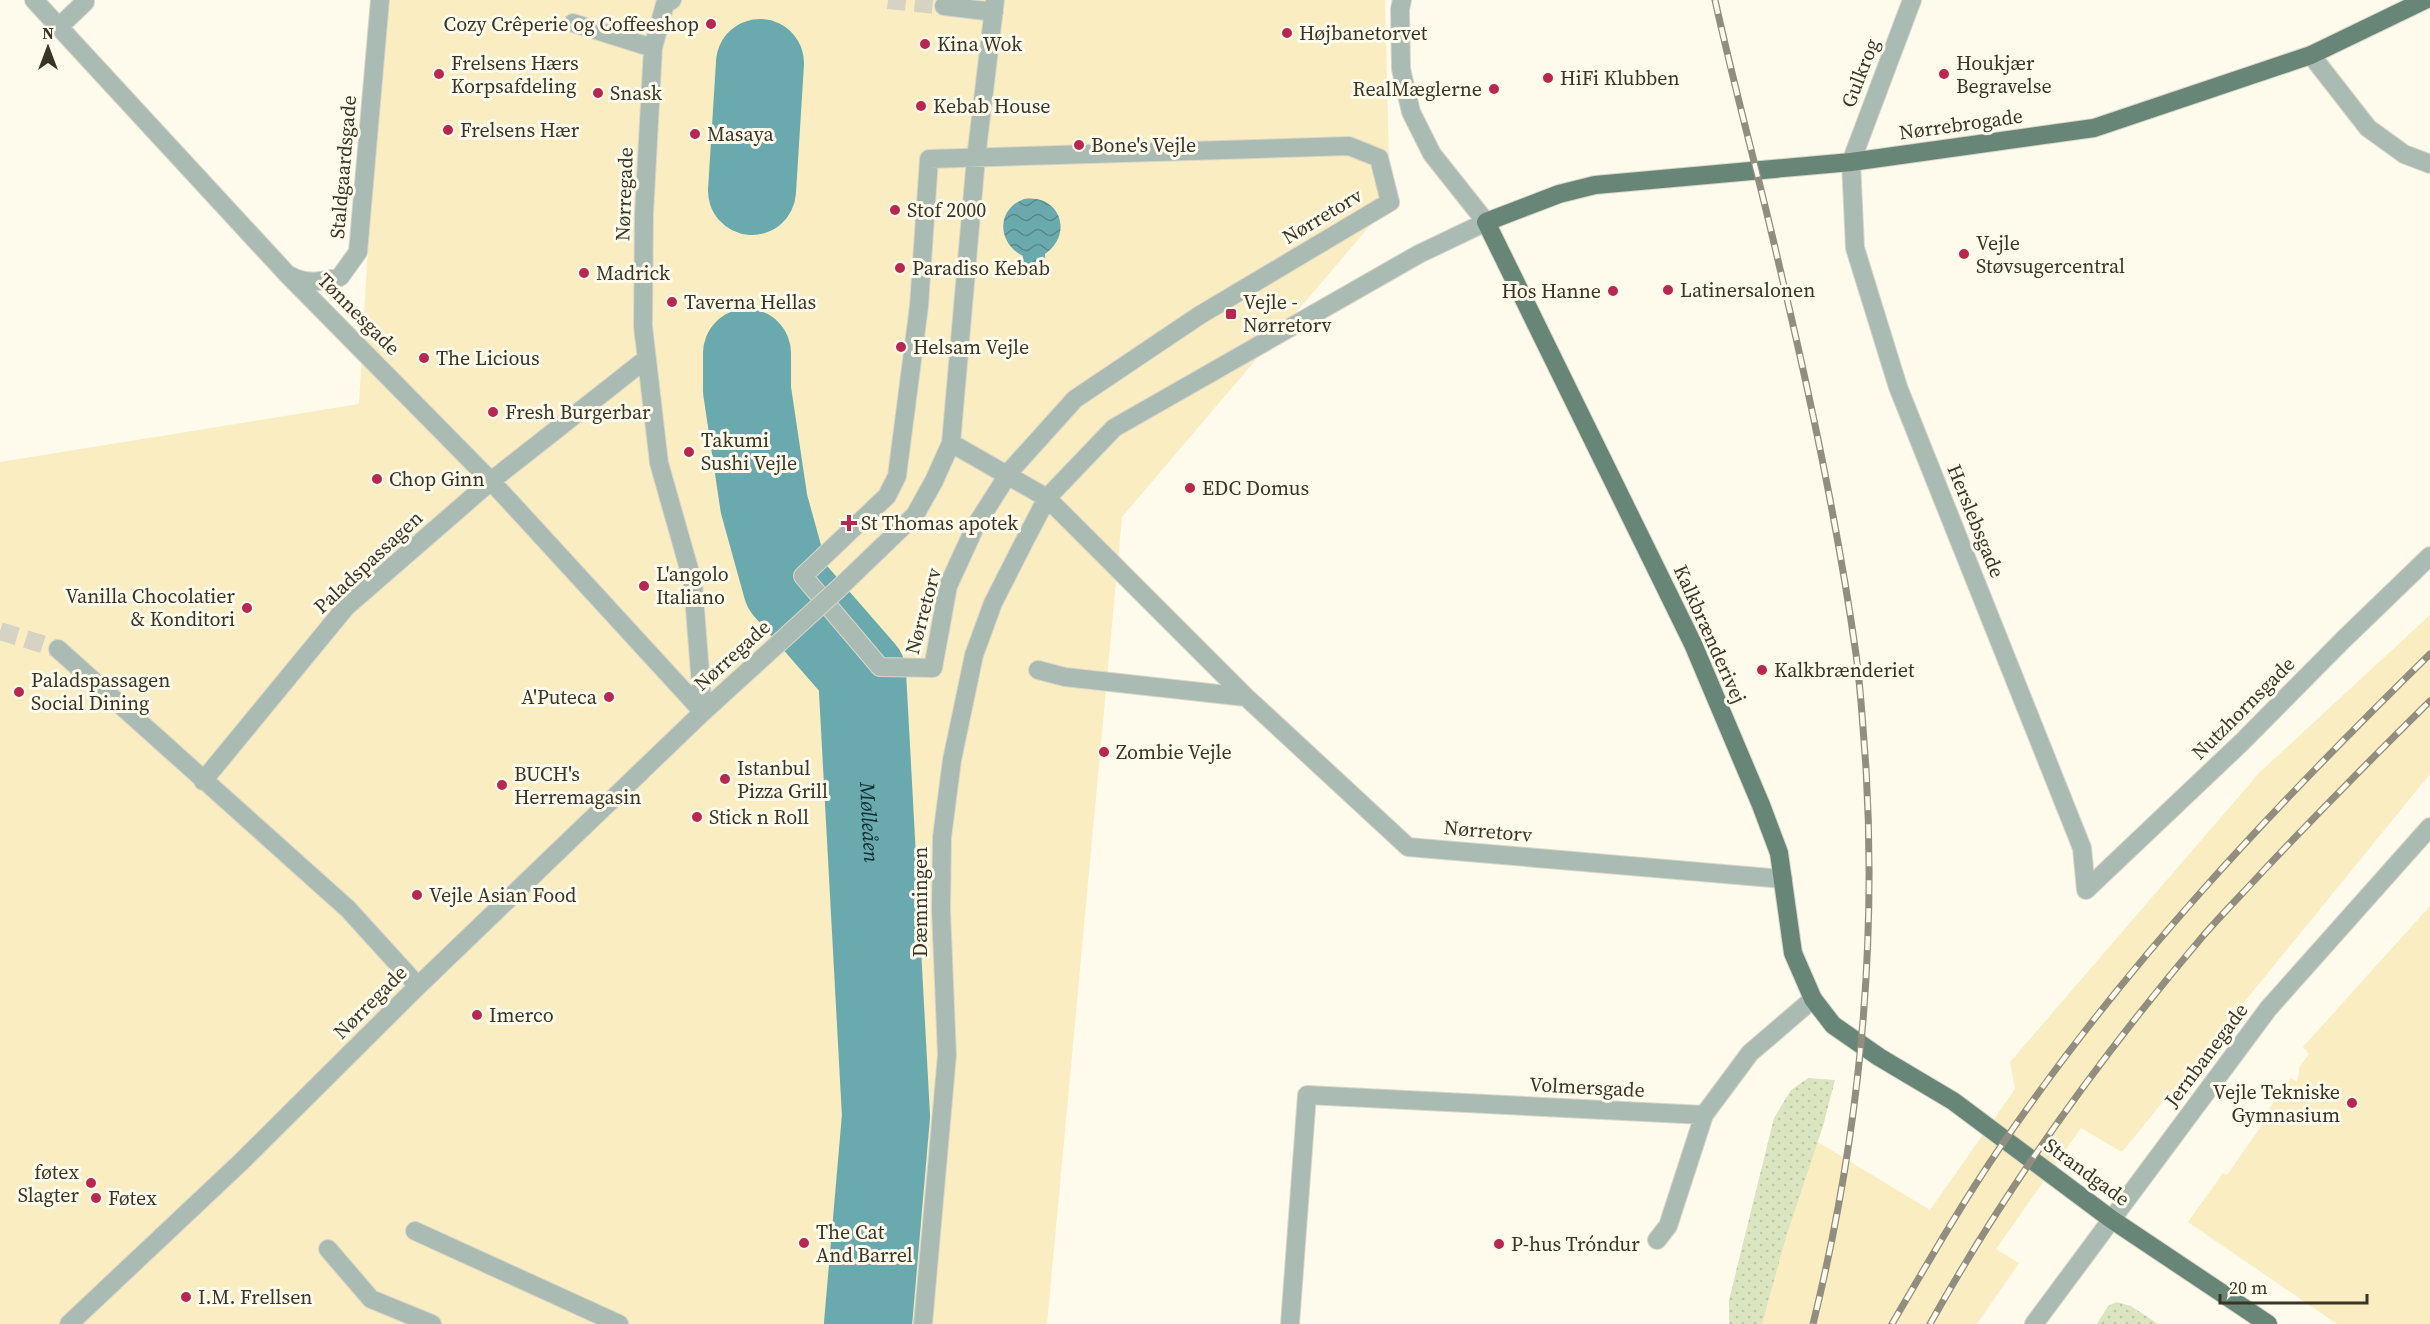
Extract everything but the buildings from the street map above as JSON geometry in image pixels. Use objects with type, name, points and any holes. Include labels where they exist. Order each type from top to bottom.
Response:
[{"type":"main road","name":"Nørrebrogade","points":[[1486,222],[1559,194],[1595,185],[1851,162],[2094,128],[2311,55],[2425,0]]},
{"type":"main road","name":"Kalkbrænderivej","points":[[1486,222],[1693,644],[1761,805],[1779,853],[1793,953],[1813,999],[1833,1025],[1879,1057]]},
{"type":"main road","name":"Strandgade","points":[[1879,1057],[1953,1101],[2111,1219],[2268,1324]]},
{"type":"street","name":"Tønnesgade","points":[[34,0],[287,274],[491,481],[703,712]]},
{"type":"street","name":"Staldgaardsgade","points":[[287,274],[312,282],[340,277],[358,252],[380,0]]},
{"type":"street","name":"Nørregade","points":[[672,0],[665,4],[653,48],[644,214],[643,326],[659,463],[693,583],[703,712]]},
{"type":"street","points":[[1047,498],[1114,428],[1419,254],[1486,222],[1432,154],[1411,112],[1401,69],[1400,9],[1402,0]]},
{"type":"street","name":"Gulkrog","points":[[1851,162],[1912,0]]},
{"type":"street","points":[[59,27],[86,2]]},
{"type":"street","points":[[944,6],[995,6],[976,158],[951,444]]},
{"type":"street","points":[[573,23],[653,48]]},
{"type":"street","points":[[2311,55],[2368,128],[2404,154],[2430,164]]},
{"type":"street","name":"Nørretorv","points":[[1348,146],[1379,158],[1390,202],[1200,315],[1075,399],[1007,476],[976,525],[948,586],[933,668],[880,667],[803,576],[887,496],[897,476],[919,306],[930,159],[1348,146]]},
{"type":"street","name":"Herslebsgade","points":[[1851,162],[1855,248],[1898,387],[2082,848],[2086,890]]},
{"type":"street","name":"Paladspassagen","points":[[203,781],[346,607],[491,481],[646,358]]},
{"type":"street","name":"Nørregade","points":[[69,1324],[241,1162],[418,986],[703,712],[838,589],[915,514],[934,481],[951,444]]},
{"type":"street","name":"Nørretorv","points":[[951,444],[1047,498],[1246,697],[1408,847],[1783,879]]},
{"type":"street","name":"Dæmningen","points":[[923,1324],[947,1055],[940,910],[942,837],[952,760],[974,655],[993,603],[1047,498]]},
{"type":"street","name":"Nutzhornsgade","points":[[2086,890],[2242,742],[2430,556]]},
{"type":"street","points":[[58,649],[348,909],[418,986]]},
{"type":"street","points":[[1038,670],[1065,677],[1246,697]]},
{"type":"street","name":"Jernbanegade","points":[[2034,1324],[2268,1009],[2430,827]]},
{"type":"street","points":[[1657,1240],[1668,1226],[1704,1115],[1750,1053],[1813,999]]},
{"type":"street","name":"Volmersgade","points":[[1290,1324],[1307,1095],[1704,1115]]},
{"type":"street","points":[[415,1231],[619,1324]]},
{"type":"street","points":[[328,1249],[371,1299],[432,1324]]},
{"type":"shaded area","points":[[382,0],[1385,0],[1390,202],[1122,517],[1047,1324],[0,1324],[0,462],[359,404]]},
{"type":"shaded area","points":[[2430,615],[2430,774],[2122,1152],[2081,1128],[1996,1249],[2019,1263],[1977,1324],[1747,1324],[1793,1127],[1930,1210],[2015,1089],[2010,1062],[2260,772]]},
{"type":"shaded area","name":"Vejle Tekniske Gymnasium","points":[[2430,906],[2430,1324],[2337,1324],[2188,1222],[2223,1173],[2227,1175],[2262,1125],[2259,1123],[2291,1078],[2297,1082],[2300,1066],[2309,1054],[2303,1047]]},
{"type":"green space","points":[[1808,1078],[1835,1080],[1823,1126],[1786,1237],[1762,1324],[1729,1324],[1729,1300],[1774,1118],[1791,1090]]},
{"type":"green space","points":[[2116,1302],[2131,1306],[2158,1324],[2097,1324],[2108,1306]]},
{"type":"water","points":[[1024,199],[1036,199],[1047,203],[1059,217],[1061,226],[1054,246],[1045,254],[1045,270],[1036,276],[1028,275],[1025,271],[1023,256],[1009,244],[1003,227],[1008,211]]},
{"type":"waterway","name":"Mølleåen","points":[[752,191],[760,63]]},
{"type":"waterway","name":"Mølleåen","points":[[747,353],[747,390],[764,504],[787,587],[862,673],[886,1116],[868,1324]]},
{"type":"tunnel","points":[[888,0],[944,6]]},
{"type":"tunnel","points":[[0,631],[58,649]]},
{"type":"railway","points":[[1715,0],[1811,404],[1840,554],[1858,668],[1863,725],[1869,838],[1866,978],[1860,1048],[1842,1187],[1813,1324]]},
{"type":"railway","points":[[1892,1324],[1945,1234],[2001,1146],[2048,1079],[2098,1014],[2150,951],[2258,829],[2430,654]]},
{"type":"railway","points":[[1930,1324],[2023,1172],[2092,1075],[2165,981],[2265,869],[2430,701]]},
{"type":"place","name":"Cozy Crêperie og Coffeeshop","points":[[711,24]]},
{"type":"place","name":"Højbanetorvet","points":[[1287,33]]},
{"type":"place","name":"Kina Wok","points":[[925,44]]},
{"type":"place","name":"Frelsens Hærs Korpsafdeling","points":[[439,74]]},
{"type":"place","name":"Houkjær Begravelse","points":[[1944,74]]},
{"type":"place","name":"HiFi Klubben","points":[[1548,78]]},
{"type":"place","name":"RealMæglerne","points":[[1494,89]]},
{"type":"place","name":"Snask","points":[[598,93]]},
{"type":"place","name":"Kebab House","points":[[921,106]]},
{"type":"place","name":"Frelsens Hær","points":[[448,130]]},
{"type":"place","name":"Masaya","points":[[695,134]]},
{"type":"place","name":"Bone's Vejle","points":[[1079,145]]},
{"type":"place","name":"Stof 2000","points":[[895,210]]},
{"type":"place","name":"Vejle Støvsugercentral","points":[[1964,254]]},
{"type":"place","name":"Paradiso Kebab","points":[[900,268]]},
{"type":"place","name":"Madrick","points":[[584,273]]},
{"type":"place","name":"Latinersalonen","points":[[1668,290]]},
{"type":"place","name":"Hos Hanne","points":[[1613,291]]},
{"type":"place","name":"Taverna Hellas","points":[[672,302]]},
{"type":"place","name":"Vejle - Nørretorv","points":[[1231,314]]},
{"type":"place","name":"Helsam Vejle","points":[[901,347]]},
{"type":"place","name":"The Licious","points":[[424,358]]},
{"type":"place","name":"Fresh Burgerbar","points":[[493,412]]},
{"type":"place","name":"Takumi Sushi Vejle","points":[[689,452]]},
{"type":"place","name":"Chop Ginn","points":[[377,479]]},
{"type":"place","name":"EDC Domus","points":[[1190,488]]},
{"type":"place","name":"St Thomas apotek","points":[[849,523]]},
{"type":"place","name":"L'angolo Italiano","points":[[644,586]]},
{"type":"place","name":"Vanilla Chocolatier & Konditori","points":[[247,608]]},
{"type":"place","name":"Kalkbrænderiet","points":[[1762,670]]},
{"type":"place","name":"Paladspassagen Social Dining","points":[[19,692]]},
{"type":"place","name":"A'Puteca","points":[[609,697]]},
{"type":"place","name":"Zombie Vejle","points":[[1104,752]]},
{"type":"place","name":"Istanbul Pizza Grill","points":[[725,779]]},
{"type":"place","name":"BUCH's Herremagasin","points":[[502,785]]},
{"type":"place","name":"Stick n Roll","points":[[697,817]]},
{"type":"place","name":"Vejle Asian Food","points":[[417,895]]},
{"type":"place","name":"Imerco","points":[[477,1015]]},
{"type":"place","name":"Vejle Tekniske Gymnasium","points":[[2352,1103]]},
{"type":"place","name":"føtex Slagter","points":[[91,1183]]},
{"type":"place","name":"Føtex","points":[[96,1198]]},
{"type":"place","name":"The Cat And Barrel","points":[[804,1243]]},
{"type":"place","name":"P-hus Tróndur","points":[[1499,1244]]},
{"type":"place","name":"I.M. Frellsen","points":[[186,1297]]}]
